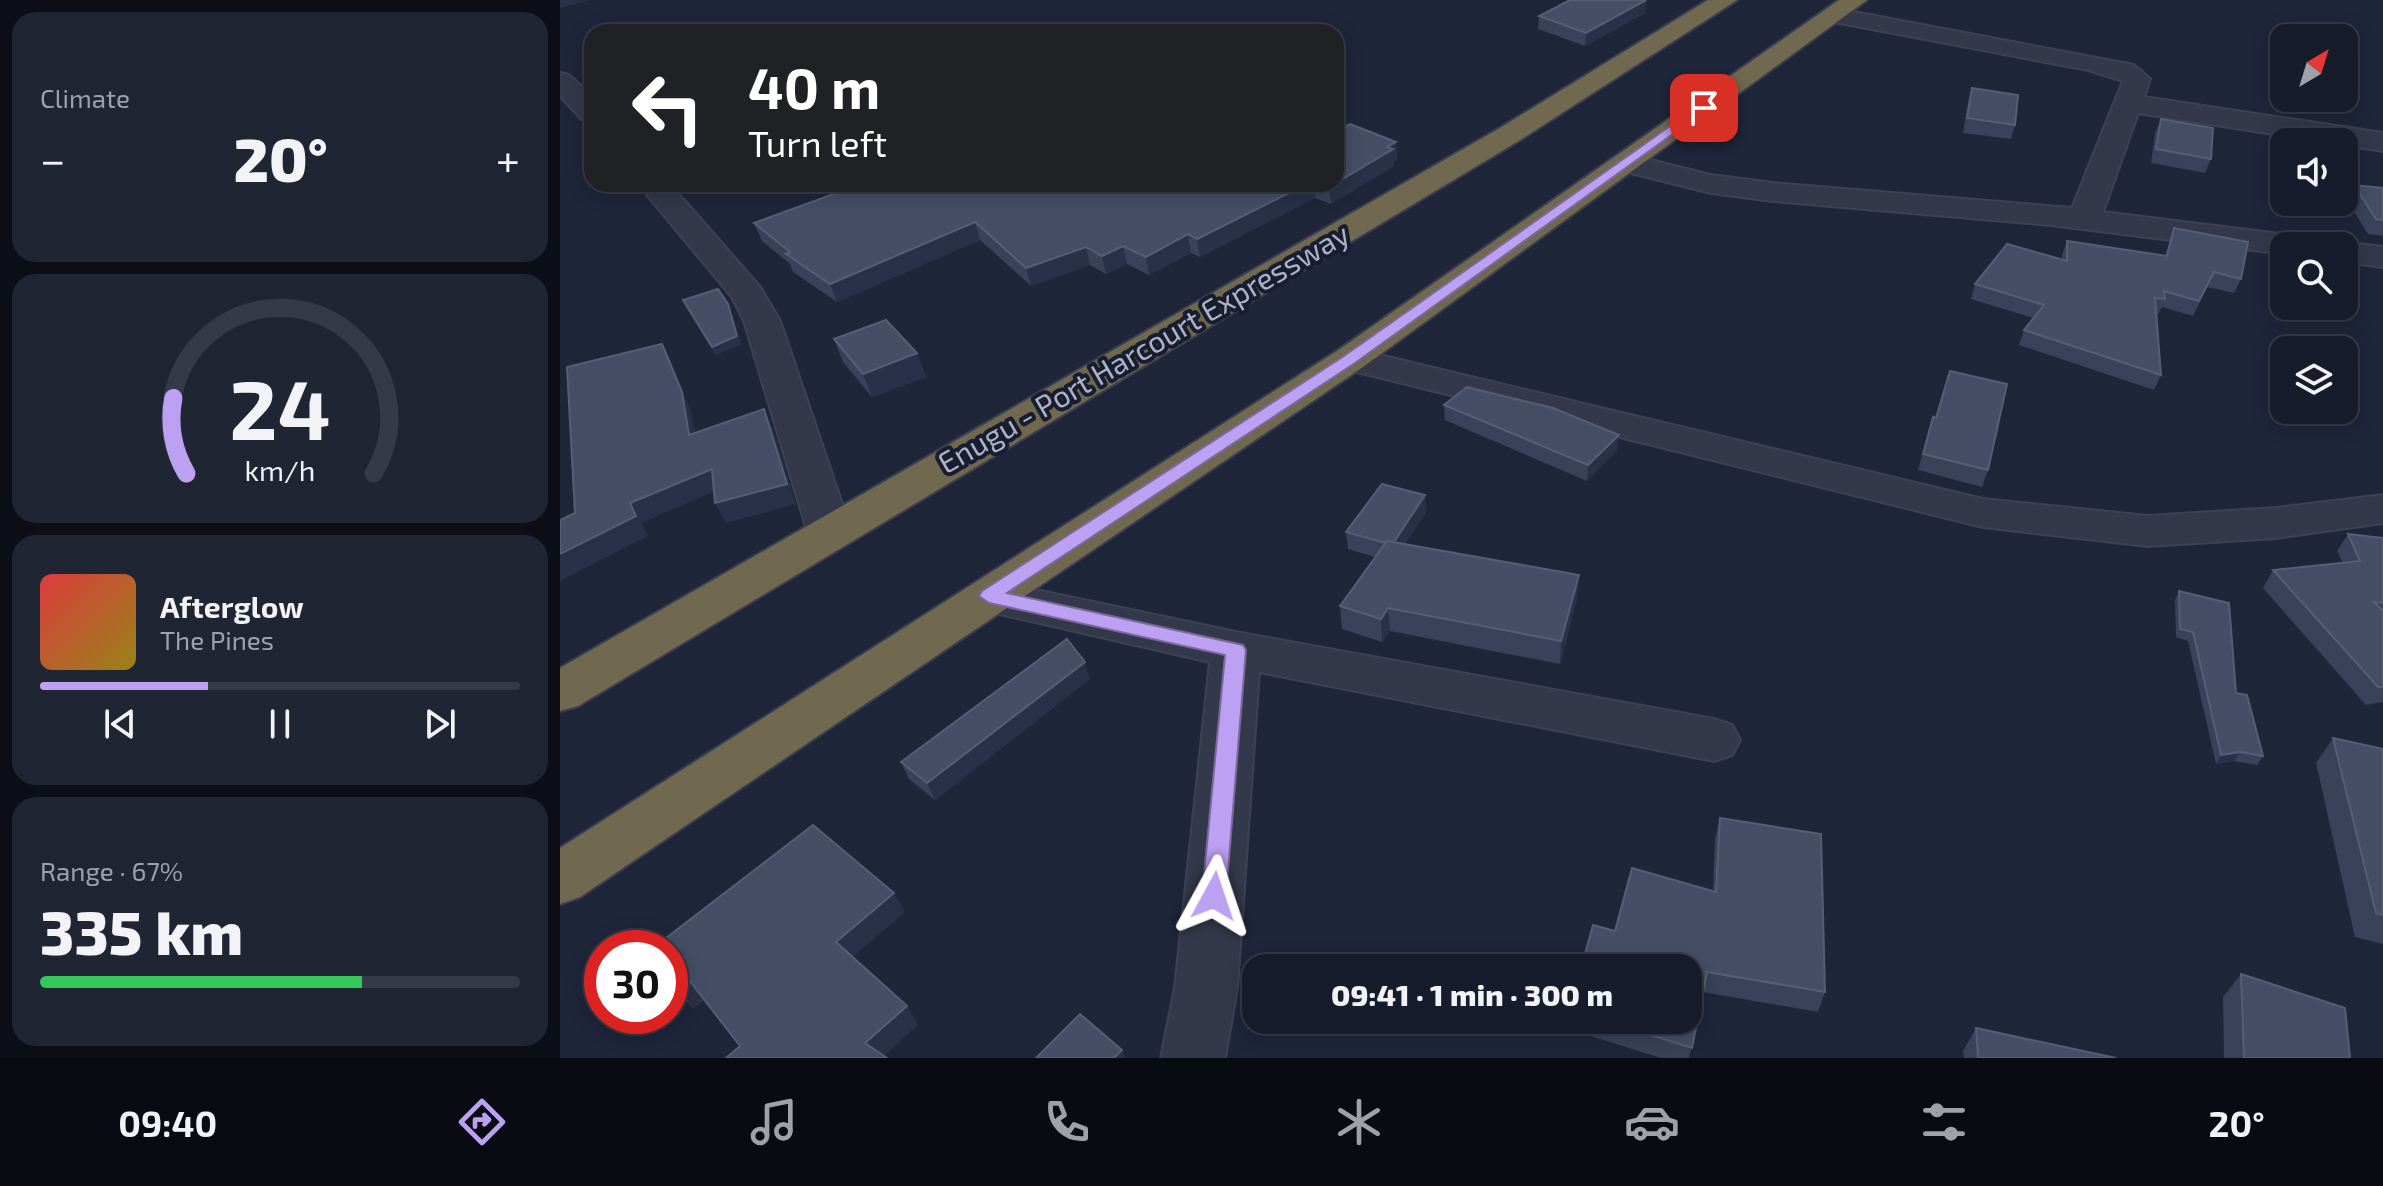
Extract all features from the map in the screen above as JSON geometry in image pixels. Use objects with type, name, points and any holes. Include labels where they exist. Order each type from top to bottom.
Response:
[{"type":"highway","name":"Enugu - Port Harcourt Expressway","points":[[560,692],[1510,134],[1725,0]]},
{"type":"highway","points":[[560,879],[1350,359],[1844,8]]},
{"type":"street","points":[[1844,8],[2106,65],[2137,79],[2084,219]]},
{"type":"street","points":[[560,81],[584,105]]},
{"type":"street","points":[[2127,103],[2383,142]]},
{"type":"street","points":[[1626,163],[1711,184],[1773,192],[2084,219],[2270,243]]},
{"type":"street","points":[[660,192],[748,294],[762,321],[830,533]]},
{"type":"street","points":[[2358,254],[2383,257]]},
{"type":"street","points":[[1350,359],[1983,513],[2148,531],[2276,523],[2383,509]]},
{"type":"street","points":[[989,596],[1236,650],[1714,740]]},
{"type":"street","points":[[1193,1058],[1206,988],[1236,650]]},
{"type":"building","points":[[1570,0],[1646,0],[1586,33],[1539,16]]},
{"type":"building","points":[[1972,88],[2018,95],[2015,125],[1967,118]]},
{"type":"building","points":[[2161,119],[2213,128],[2211,159],[2156,149]]},
{"type":"building","points":[[1350,124],[1396,142],[1387,147],[1393,149],[1344,178],[1344,127]]},
{"type":"building","points":[[2358,185],[2383,188],[2383,220],[2376,219],[2358,191]]},
{"type":"building","points":[[839,192],[1291,192],[1197,239],[1188,234],[1146,257],[1123,246],[1102,256],[1086,247],[1026,268],[975,222],[830,284],[786,254],[790,252],[754,223]]},
{"type":"building","points":[[2174,228],[2248,242],[2241,279],[2214,272],[2199,301],[2164,291],[2165,299],[2155,298],[2161,375],[2024,330],[2044,305],[1975,284],[2007,244],[2067,261],[2067,241],[2167,256]]},
{"type":"building","points":[[718,289],[728,304],[737,336],[712,347],[683,300]]},
{"type":"building","points":[[886,320],[917,353],[863,374],[834,339]]},
{"type":"building","points":[[662,344],[682,392],[689,435],[764,409],[787,484],[715,503],[712,469],[630,503],[636,516],[560,554],[560,520],[575,513],[567,367]]},
{"type":"building","points":[[1950,371],[2007,384],[1988,470],[1923,454]]},
{"type":"building","points":[[1467,387],[1553,408],[1619,435],[1588,465],[1444,405]]},
{"type":"building","points":[[1382,484],[1425,495],[1394,542],[1386,543],[1346,532]]},
{"type":"building","points":[[2348,534],[2383,538],[2383,603],[2374,602],[2383,611],[2383,687],[2378,687],[2273,570],[2360,561]]},
{"type":"building","points":[[1387,541],[1579,575],[1561,641],[1388,608],[1381,619],[1340,606]]},
{"type":"building","points":[[2179,591],[2229,603],[2236,693],[2247,695],[2263,756],[2240,752],[2221,755],[2193,632],[2180,629]]},
{"type":"building","points":[[1067,639],[1085,662],[927,783],[901,762]]},
{"type":"building","points":[[2333,738],[2383,749],[2383,915],[2376,913]]},
{"type":"building","points":[[1720,818],[1821,834],[1825,992],[1707,972],[1702,997],[1702,954],[1585,954],[1593,925],[1615,931],[1632,868],[1716,892]]},
{"type":"building","points":[[813,825],[894,893],[836,942],[907,1006],[865,1043],[887,1058],[726,1058],[740,1046],[688,981],[688,930],[676,930]]},
{"type":"building","points":[[2241,974],[2345,1008],[2350,1058],[2244,1058]]},
{"type":"building","points":[[1080,1014],[1122,1050],[1114,1058],[1036,1058]]},
{"type":"building","points":[[1976,1028],[2116,1058],[1978,1058]]},
{"type":"building","points":[[1648,1034],[1695,1034],[1692,1048]]},
{"type":"route","points":[[1214,896],[1236,650],[989,596],[1350,359],[1704,108]]}]
